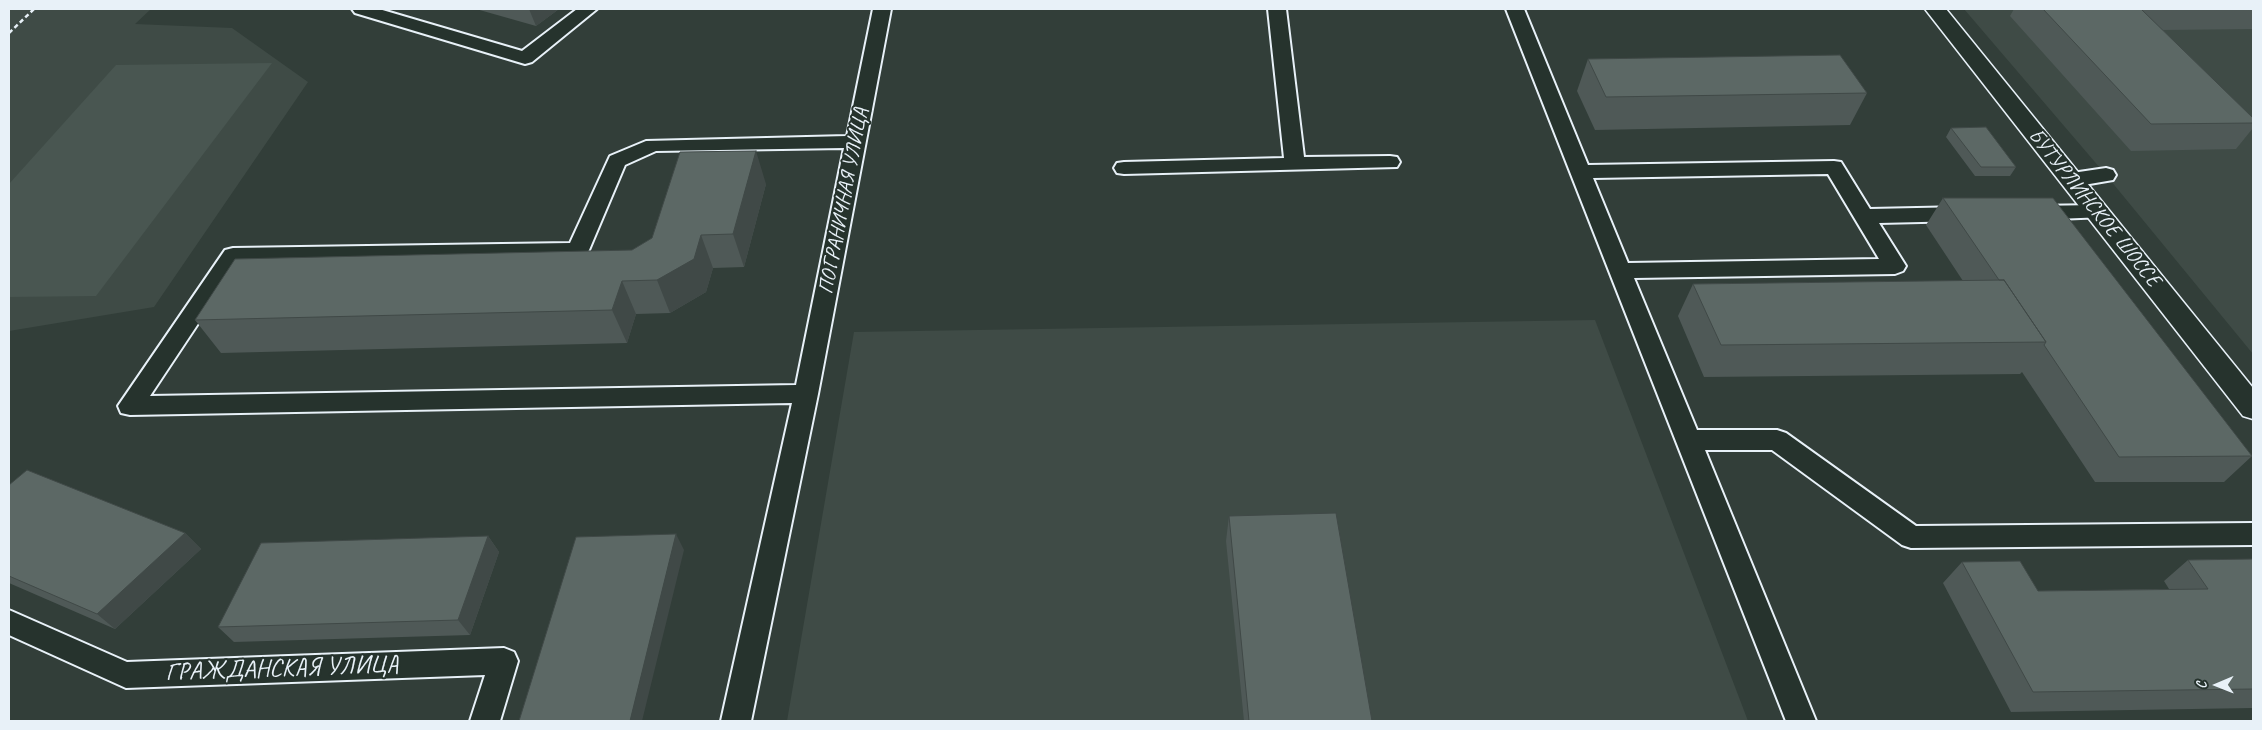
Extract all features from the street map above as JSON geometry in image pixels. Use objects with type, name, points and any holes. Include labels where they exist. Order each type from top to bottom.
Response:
[{"type":"main road","name":"БУТУРЛИНСКОЕ ШОССЕ","points":[[1935,9],[2253,408]]},
{"type":"lane","points":[[361,9],[525,58],[588,9]]},
{"type":"lane","name":"ПОГРАНИЧНАЯ УЛИЦА","points":[[736,721],[806,394],[882,9]]},
{"type":"lane","points":[[1277,9],[1295,164]]},
{"type":"lane","points":[[1515,9],[1801,721]]},
{"type":"lane","points":[[806,394],[130,406],[233,255],[578,250],[617,161],[654,145],[856,142]]},
{"type":"lane","points":[[1124,168],[1390,162]]},
{"type":"lane","points":[[1580,172],[1834,167],[1895,266],[1620,271]]},
{"type":"lane","points":[[2072,180],[2106,176]]},
{"type":"lane","points":[[2010,213],[2098,212]]},
{"type":"lane","points":[[1864,216],[1981,214]]},
{"type":"lane","points":[[1688,440],[1777,440],[1911,537],[2253,534]]},
{"type":"lane","name":"ГРАЖДАНСКАЯ УЛИЦА","points":[[9,622],[126,675],[504,660],[485,721]]},
{"type":"path","points":[[9,34],[34,9]]},
{"type":"shaded area","points":[[9,9],[151,9],[135,24],[232,28],[308,82],[154,307],[9,331]]},
{"type":"shaded area","points":[[1964,9],[2253,9],[2253,354],[2106,175]]},
{"type":"shaded area","points":[[272,63],[96,296],[9,297],[9,184],[116,65]]},
{"type":"shaded area","points":[[1595,320],[1748,721],[787,721],[854,332]]},
{"type":"building","points":[[2043,9],[2141,9],[2253,118],[2253,123],[2151,124]]},
{"type":"building","points":[[1840,55],[1867,93],[1606,97],[1588,59]]},
{"type":"building","points":[[1986,127],[2016,167],[1981,167],[1951,128]]},
{"type":"building","points":[[756,151],[733,234],[701,235],[694,259],[657,280],[622,281],[612,310],[195,320],[235,259],[632,250],[652,238],[680,152]]},
{"type":"building","points":[[1943,198],[2053,198],[2252,456],[2119,457],[2044,345],[2046,342],[2004,280],[1999,280]]},
{"type":"building","points":[[2004,280],[2046,342],[1721,345],[1693,284]]},
{"type":"building","points":[[27,470],[185,533],[97,614],[9,576],[9,485]]},
{"type":"building","points":[[1336,513],[1372,721],[1249,721],[1229,516]]},
{"type":"building","points":[[676,534],[630,721],[519,721],[576,537]]},
{"type":"building","points":[[488,536],[458,620],[218,627],[261,543]]},
{"type":"building","points":[[2253,559],[2253,689],[2033,692],[1962,562],[2020,561],[2038,591],[2208,589],[2188,560]]}]
